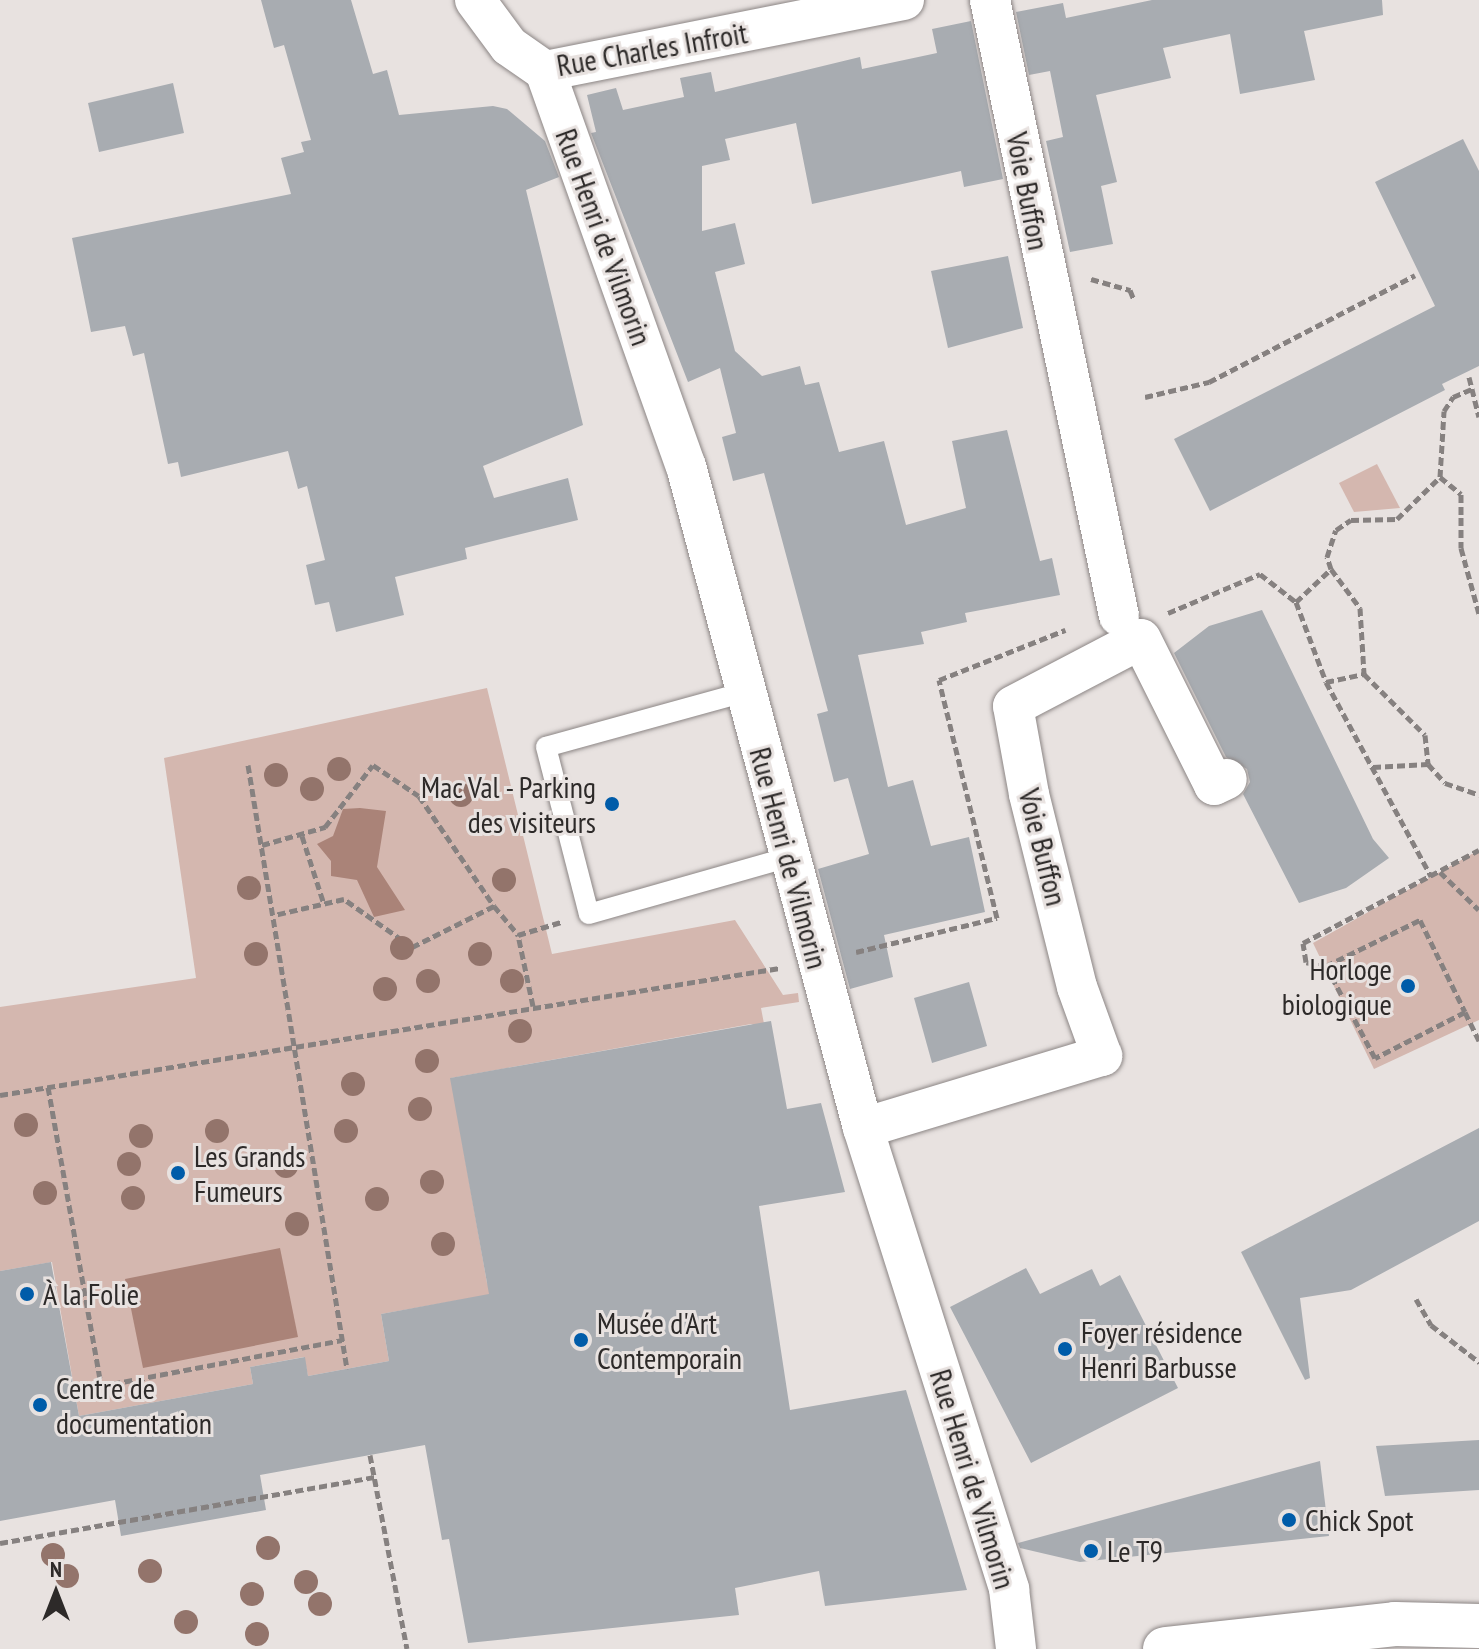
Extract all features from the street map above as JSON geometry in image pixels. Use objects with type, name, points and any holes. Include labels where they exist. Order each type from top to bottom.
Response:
[{"type":"main road","points":[[1165,1649],[1395,1624],[1472,1626]]},
{"type":"main road","points":[[1388,1649],[1472,1626]]},
{"type":"street","name":"Rue Charles Infroit","points":[[475,0],[509,46],[545,71],[904,0]]},
{"type":"street","name":"Voie Buffon","points":[[863,1128],[1102,1056],[1077,987],[1029,794],[1013,706],[1121,624],[990,0]]},
{"type":"street","name":"Rue Henri de Vilmorin","points":[[545,71],[686,466],[816,962],[863,1128],[1009,1589],[1016,1649]]},
{"type":"street","points":[[1121,624],[1141,639],[1214,785],[1227,779]]},
{"type":"lane","points":[[745,692],[546,747],[589,914],[789,857]]},
{"type":"path","points":[[1145,397],[1209,382],[1415,275]]},
{"type":"path","points":[[1469,377],[1479,417]]},
{"type":"path","points":[[1472,389],[1453,397],[1444,411],[1440,477],[1397,519],[1351,520],[1336,530],[1328,548],[1331,569],[1360,608],[1364,674],[1425,735],[1428,764],[1445,783],[1479,795]]},
{"type":"path","points":[[1440,477],[1461,494],[1461,548],[1479,614]]},
{"type":"path","points":[[1296,602],[1331,569]]},
{"type":"path","points":[[816,962],[997,918],[939,680],[1121,624],[1130,628],[1260,574],[1296,602],[1326,682],[1431,876]]},
{"type":"path","points":[[1326,682],[1364,674]]},
{"type":"path","points":[[1373,767],[1428,764]]},
{"type":"path","points":[[248,765],[347,1369]]},
{"type":"path","points":[[262,845],[325,827],[373,765],[419,796],[494,906],[518,935],[533,1006]]},
{"type":"path","points":[[302,836],[324,904]]},
{"type":"path","points":[[1479,850],[1303,943],[1306,962],[1326,966],[1420,920],[1479,1041]]},
{"type":"path","points":[[1440,872],[1479,910]]},
{"type":"path","points":[[274,915],[344,899],[412,947],[494,906]]},
{"type":"path","points":[[518,935],[589,914]]},
{"type":"path","points":[[1326,966],[1375,1058],[1465,1012]]},
{"type":"path","points":[[0,1095],[773,969]]},
{"type":"path","points":[[48,1087],[101,1386],[342,1340]]},
{"type":"path","points":[[1416,1299],[1431,1325],[1479,1362]]},
{"type":"path","points":[[370,1455],[407,1649]]},
{"type":"path","points":[[0,1543],[375,1477]]},
{"type":"shaded area","points":[[1377,464],[1400,508],[1354,512],[1339,483]]},
{"type":"shaded area","points":[[487,688],[552,954],[735,920],[783,995],[798,993],[799,1002],[761,1008],[765,1029],[751,1024],[451,1078],[487,1283],[494,1294],[381,1314],[389,1361],[308,1376],[304,1357],[250,1367],[253,1384],[79,1416],[52,1262],[0,1271],[0,1007],[196,978],[164,758]]},
{"type":"shaded area","points":[[343,809],[386,811],[377,867],[405,910],[374,917],[357,880],[331,876],[331,861],[317,844],[333,836]]},
{"type":"shaded area","points":[[1479,850],[1479,1020],[1374,1069],[1313,943]]},
{"type":"shaded area","points":[[280,1248],[298,1337],[143,1368],[125,1279]]},
{"type":"building","points":[[261,0],[351,0],[373,74],[387,70],[399,115],[493,106],[507,109],[545,141],[559,177],[526,190],[583,425],[483,466],[494,498],[568,478],[578,520],[465,548],[467,559],[395,577],[404,615],[336,632],[329,602],[315,605],[306,565],[325,560],[307,486],[298,489],[288,451],[181,477],[178,462],[168,464],[144,353],[133,356],[125,326],[91,332],[72,238],[291,194],[281,158],[304,152],[301,142],[311,140],[284,45],[274,48]]},
{"type":"building","points":[[1152,0],[1382,0],[1383,15],[1304,31],[1315,80],[1240,94],[1230,34],[1163,48],[1171,78],[1096,95],[1117,182],[1101,186],[1113,244],[1070,252],[1046,141],[1063,137],[1050,71],[1029,75],[1016,12],[1063,3],[1066,18]]},
{"type":"building","points":[[971,21],[1003,179],[964,187],[961,171],[812,204],[796,123],[725,139],[730,160],[702,166],[702,231],[735,223],[745,264],[715,272],[735,351],[762,376],[800,366],[805,385],[819,382],[839,452],[884,441],[906,525],[966,508],[952,441],[1007,430],[1040,561],[1052,558],[1060,595],[965,613],[967,622],[921,632],[924,644],[858,655],[888,787],[913,780],[931,846],[969,837],[985,912],[884,935],[893,977],[850,989],[818,869],[869,854],[848,778],[834,782],[817,714],[828,711],[764,473],[733,481],[722,437],[736,433],[720,368],[688,382],[591,133],[596,132],[587,95],[616,88],[623,110],[684,97],[680,78],[711,72],[715,92],[860,57],[862,69],[937,53],[932,29]]},
{"type":"building","points":[[173,83],[184,133],[99,152],[88,103]]},
{"type":"building","points":[[1463,139],[1479,171],[1479,366],[1442,384],[1445,390],[1210,511],[1174,439],[1435,306],[1375,182]]},
{"type":"building","points":[[1008,256],[1023,328],[948,348],[931,271]]},
{"type":"building","points":[[1262,610],[1373,839],[1389,858],[1346,888],[1299,903],[1243,794],[1250,782],[1247,769],[1226,757],[1174,653],[1209,626]]},
{"type":"building","points":[[969,982],[987,1046],[932,1063],[914,998]]},
{"type":"building","name":"Musée d'Art Contemporain","points":[[771,1021],[787,1109],[821,1103],[845,1192],[759,1206],[790,1410],[906,1390],[967,1590],[825,1606],[819,1571],[735,1588],[739,1615],[468,1643],[449,1539],[442,1540],[425,1445],[260,1475],[266,1510],[121,1536],[115,1500],[0,1521],[0,1271],[51,1262],[79,1416],[253,1384],[250,1367],[305,1357],[308,1376],[389,1361],[381,1314],[489,1294],[450,1078]]},
{"type":"building","points":[[1479,1128],[1479,1221],[1351,1290],[1300,1298],[1310,1378],[1305,1380],[1241,1252]]},
{"type":"building","name":"Foyer résidence Henri Barbusse","points":[[1026,1268],[1040,1294],[1092,1269],[1100,1286],[1120,1275],[1178,1388],[1031,1463],[950,1307]]},
{"type":"building","points":[[1479,1440],[1479,1490],[1385,1496],[1376,1446]]},
{"type":"building","points":[[1320,1461],[1329,1536],[1080,1562],[1020,1548],[1018,1543]]},
{"type":"place","name":"Mac Val - Parking des visiteurs","points":[[612,804]]},
{"type":"place","name":"Horloge biologique","points":[[1408,986]]},
{"type":"place","name":"Les Grands Fumeurs","points":[[178,1173]]},
{"type":"place","name":"À la Folie","points":[[27,1294]]},
{"type":"place","name":"Musée d'Art Contemporain","points":[[581,1340]]},
{"type":"place","name":"Foyer résidence Henri Barbusse","points":[[1065,1349]]},
{"type":"place","name":"Centre de documentation","points":[[40,1405]]},
{"type":"place","name":"Chick Spot","points":[[1289,1520]]},
{"type":"place","name":"Le T9","points":[[1091,1551]]}]
